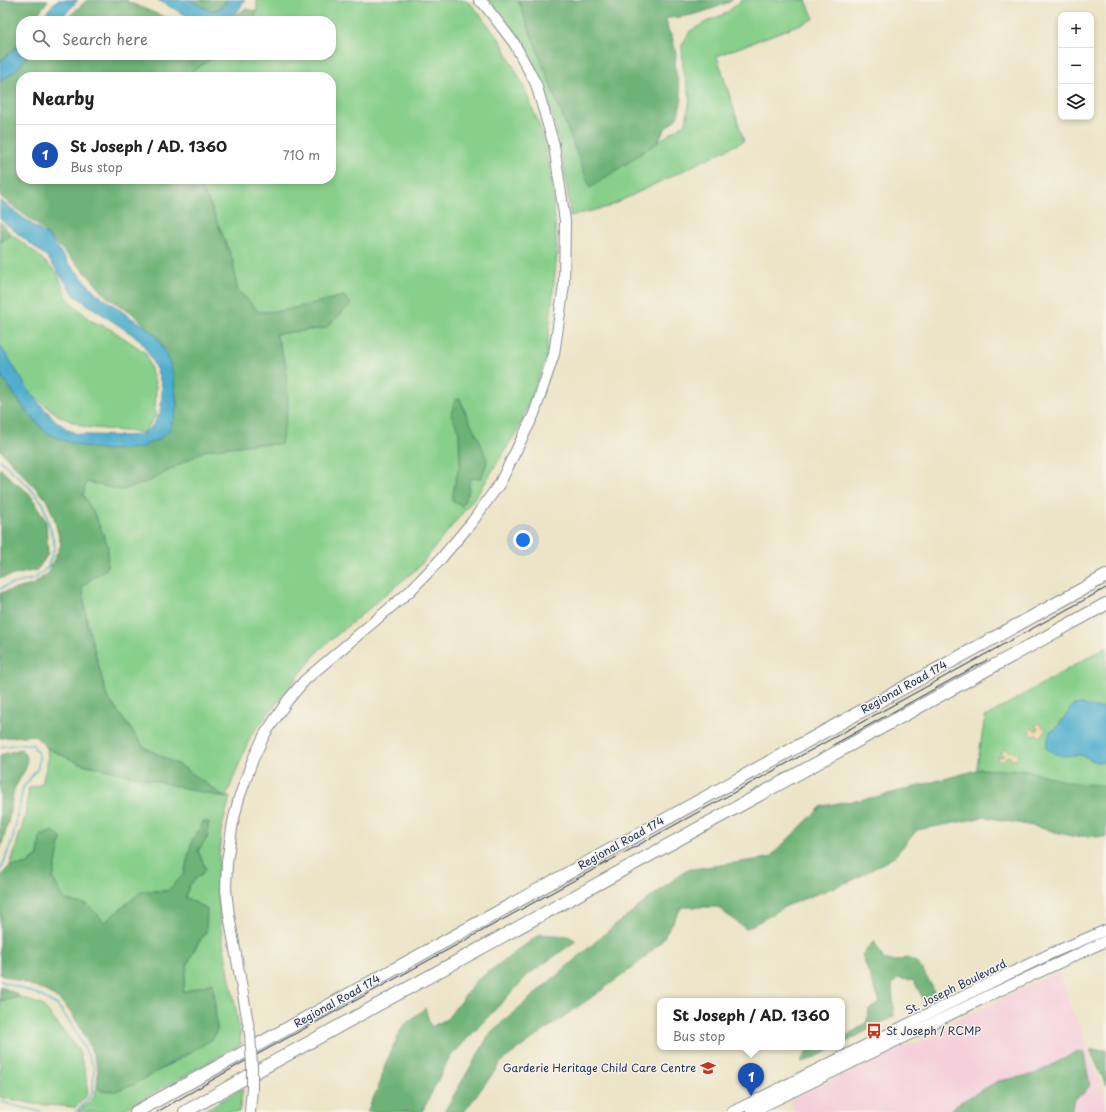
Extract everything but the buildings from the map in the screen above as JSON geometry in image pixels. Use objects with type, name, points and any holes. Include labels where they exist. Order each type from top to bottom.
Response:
[{"type":"highway","name":"Regional Road 174","points":[[136,1112],[1106,576]]},
{"type":"highway","name":"Regional Road 174","points":[[185,1112],[243,1078],[1106,604]]},
{"type":"main road","points":[[250,1112],[252,1066],[250,1034],[229,914],[226,890],[226,862],[232,822],[252,758],[269,728],[288,700],[305,680],[410,591],[439,561],[472,522],[500,484],[534,414],[554,354],[564,284],[565,221],[554,145],[536,84],[514,43],[484,4],[479,0]]},
{"type":"main road","name":"St. Joseph Boulevard","points":[[732,1112],[743,1109],[1052,953],[1106,930]]},
{"type":"main road","name":"St. Joseph Boulevard","points":[[751,1112],[988,996],[1106,942]]},
{"type":"main road","points":[[983,987],[988,996]]},
{"type":"shaded area","points":[[1058,972],[1106,1098],[1106,1112],[795,1112],[790,1100],[894,1049],[916,1043],[936,1034],[962,1017]]},
{"type":"green space","points":[[0,0],[48,0],[37,16],[16,16],[16,48],[0,62]]},
{"type":"green space","points":[[87,0],[127,0],[128,2],[162,16],[69,16]]},
{"type":"green space","points":[[188,0],[227,0],[218,9],[209,10]]},
{"type":"green space","points":[[257,0],[465,0],[473,6],[500,40],[523,85],[542,132],[552,178],[557,254],[546,359],[520,426],[480,491],[419,567],[320,649],[250,737],[226,797],[230,797],[221,831],[217,891],[222,937],[240,1032],[241,1045],[119,1112],[78,1112],[94,1097],[97,1087],[102,1091],[131,1086],[190,1053],[217,1030],[213,984],[182,992],[185,975],[190,960],[196,947],[206,932],[185,897],[190,884],[206,870],[198,850],[207,838],[209,822],[203,822],[192,841],[184,874],[167,891],[142,891],[105,922],[88,905],[65,900],[53,879],[61,838],[40,836],[38,855],[26,865],[10,866],[25,817],[29,788],[42,784],[48,760],[47,748],[79,763],[225,797],[184,768],[144,747],[107,697],[87,623],[82,586],[107,568],[108,546],[94,513],[83,495],[86,482],[122,490],[206,450],[255,444],[281,444],[286,366],[276,334],[326,328],[344,296],[282,311],[259,312],[237,289],[233,261],[210,204],[198,184],[336,184],[336,72],[191,72],[210,60],[336,60],[336,16],[256,16]],"holes":[[[460,398],[487,461],[470,479],[468,494],[454,487],[460,464]]]},
{"type":"green space","points":[[488,0],[518,0],[590,187],[686,123],[690,97],[683,68],[682,45],[690,31],[726,13],[742,0],[806,0],[814,19],[717,56],[744,141],[608,207],[570,216],[568,194],[555,124],[540,78],[519,38]]},
{"type":"green space","points":[[518,0],[733,0],[700,13],[683,17],[666,18],[668,30],[672,37],[676,53],[675,67],[682,100],[677,118],[665,129],[657,143],[590,188]]},
{"type":"green space","points":[[245,9],[257,11],[256,16],[234,16]]},
{"type":"green space","points":[[24,60],[210,60],[191,72],[16,72],[16,184],[198,184],[210,204],[233,261],[237,289],[259,312],[282,311],[344,296],[351,304],[326,328],[276,334],[286,366],[288,408],[281,444],[255,444],[206,450],[148,482],[122,490],[86,482],[83,495],[94,513],[108,546],[107,568],[82,586],[87,623],[107,697],[144,747],[184,768],[226,798],[79,763],[47,748],[34,735],[0,738],[0,593],[32,585],[47,574],[61,545],[54,517],[46,499],[0,450],[0,374],[24,408],[44,431],[75,444],[109,450],[174,419],[177,404],[173,375],[169,360],[158,338],[131,312],[107,297],[87,274],[35,223],[0,196],[0,82],[16,70]]},
{"type":"green space","points":[[0,222],[12,235],[0,242]]},
{"type":"green space","points":[[12,235],[36,253],[57,273],[68,299],[90,320],[112,330],[146,353],[156,386],[155,417],[143,433],[85,427],[59,416],[31,394],[0,345],[0,242]]},
{"type":"green space","points":[[460,398],[466,415],[478,437],[487,460],[481,478],[470,479],[468,494],[462,506],[452,501],[460,464],[459,432],[451,414],[455,400]]},
{"type":"green space","points":[[0,468],[15,483],[29,493],[36,504],[46,522],[48,554],[37,570],[0,578]]},
{"type":"green space","points":[[1106,647],[1106,791],[975,780],[985,717]]},
{"type":"green space","points":[[21,749],[27,757],[26,768],[14,789],[8,823],[0,851],[0,755]]},
{"type":"green space","points":[[981,769],[1029,771],[1068,782],[1106,786],[1106,837],[1071,836],[1033,826],[985,817],[917,830],[894,857],[853,880],[788,905],[746,929],[717,907],[682,907],[661,942],[634,967],[503,1060],[464,1112],[444,1112],[491,1032],[614,926],[686,870],[769,858],[822,806],[877,797]]},
{"type":"green space","points":[[203,822],[209,822],[207,838],[198,851],[206,870],[190,884],[185,897],[207,909],[206,932],[196,946],[187,965],[183,992],[213,983],[217,1030],[213,1039],[131,1086],[115,1091],[102,1091],[97,1087],[98,1068],[95,1058],[82,1030],[65,1005],[53,995],[0,974],[0,876],[10,866],[26,865],[38,856],[40,836],[54,831],[61,838],[53,879],[65,900],[88,905],[105,922],[142,891],[167,891],[184,874],[192,841]]},
{"type":"green space","points":[[540,934],[568,936],[576,941],[529,974],[449,1058],[422,1112],[367,1112],[381,1081],[385,1065],[402,1027],[425,1008],[431,1027],[447,1019],[476,981]]},
{"type":"green space","points":[[874,941],[884,960],[896,961],[907,958],[918,963],[932,986],[935,997],[934,999],[924,1001],[914,981],[898,978],[892,985],[894,1016],[845,1042],[845,1038],[867,1021],[869,1009],[880,1002],[862,955]]},
{"type":"green space","points":[[0,986],[17,994],[20,997],[0,1001]]},
{"type":"green space","points":[[20,997],[42,1005],[78,1049],[85,1071],[88,1094],[76,1107],[35,1104],[0,1097],[0,1001]]},
{"type":"green space","points":[[807,1050],[830,1050],[800,1063]]},
{"type":"green space","points":[[1090,1050],[1106,1050],[1106,1085]]},
{"type":"green space","points":[[1078,1051],[1084,1053],[1090,1085],[1084,1093],[1074,1099],[1071,1112],[951,1112],[952,1109],[959,1103],[998,1081],[1035,1074]]},
{"type":"green space","points":[[243,1088],[239,1112],[202,1112]]},
{"type":"sand","points":[[1040,723],[1042,727],[1046,728],[1046,731],[1040,737],[1037,734],[1032,736],[1030,734],[1030,730],[1032,728],[1035,731],[1038,730],[1035,726]]},
{"type":"sand","points":[[1005,749],[1018,755],[1016,760],[1011,760],[1010,756],[1007,756],[1003,761],[998,761],[998,756],[1003,757],[1004,754],[1002,753],[1002,750]]},
{"type":"water","points":[[57,0],[78,0],[64,16],[43,16]]},
{"type":"water","points":[[158,0],[189,0],[209,10],[214,10],[223,6],[227,0],[245,0],[238,11],[232,16],[187,16]]},
{"type":"water","points":[[16,48],[16,60],[24,60],[16,70],[0,82],[0,62]]},
{"type":"water","points":[[0,200],[50,238],[67,261],[95,292],[146,327],[158,338],[169,360],[173,375],[177,404],[174,419],[169,430],[161,438],[140,448],[109,450],[91,448],[57,438],[44,431],[24,408],[0,374],[0,345],[31,394],[54,419],[68,430],[78,434],[126,436],[139,435],[154,424],[160,413],[162,386],[148,352],[139,339],[75,296],[48,258],[0,219]]},
{"type":"water","points":[[1082,704],[1097,708],[1106,706],[1106,762],[1096,762],[1081,755],[1063,756],[1055,754],[1046,748],[1050,731],[1056,729],[1073,705]]},
{"type":"waterway","points":[[0,460],[28,486],[43,503],[55,546],[48,567],[34,579],[8,585],[0,589]]},
{"type":"waterway","points":[[0,747],[19,744],[32,744],[39,755],[38,768],[23,788],[13,838],[0,870]]},
{"type":"waterway","points":[[0,981],[37,994],[57,1005],[72,1025],[94,1067],[93,1093],[75,1112]]},
{"type":"waterway","points":[[0,1101],[41,1112]]},
{"type":"tram line","points":[[157,1112],[240,1064],[1106,588]]},
{"type":"tram line","points":[[833,745],[987,660]]},
{"type":"place","name":"St Joseph / RCMP","points":[[874,1031]]},
{"type":"place","name":"Garderie Heritage Child Care Centre","points":[[708,1068]]},
{"type":"place","name":"St Joseph / AD. 1360","points":[[751,1096]]}]
